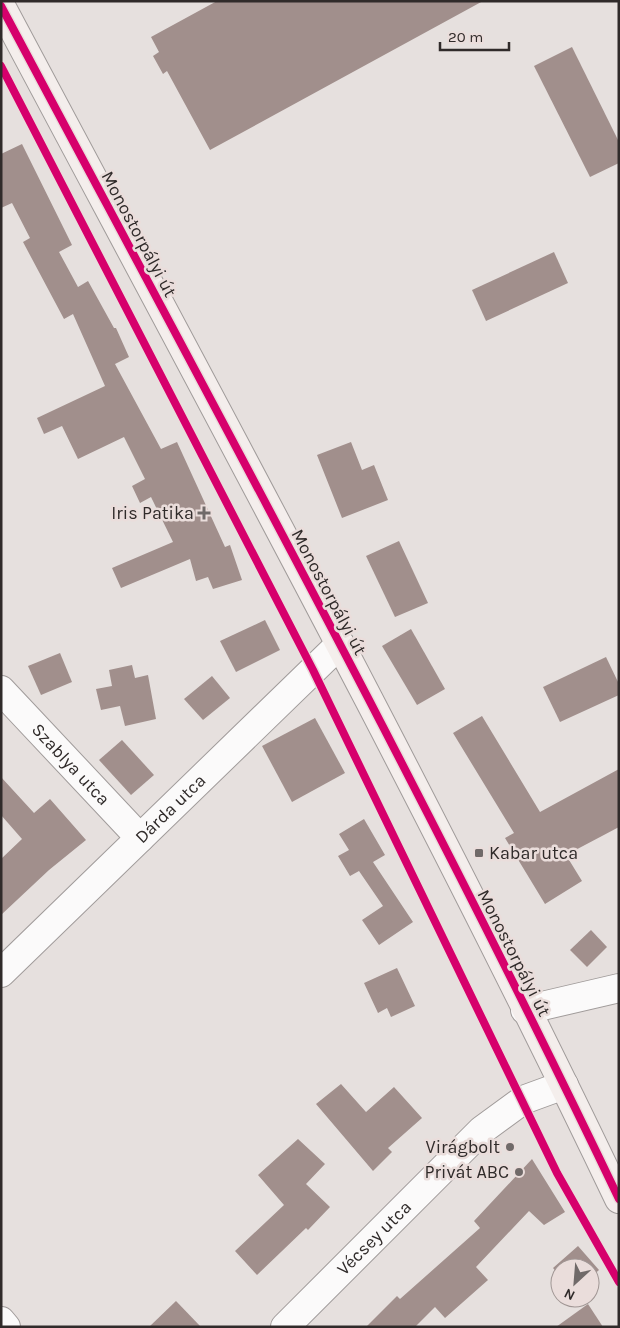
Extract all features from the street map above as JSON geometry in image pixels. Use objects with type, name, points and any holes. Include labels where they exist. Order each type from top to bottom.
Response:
[{"type":"street","name":"Monostorpályi út","points":[[1,6],[340,644],[564,1085],[619,1199]]},
{"type":"street","name":"Dárda utca","points":[[1,973],[340,644]]},
{"type":"street","name":"Szablya utca","points":[[1,690],[140,838]]},
{"type":"street","points":[[526,1010],[619,988]]},
{"type":"street","name":"Vécsey utca","points":[[285,1327],[482,1130],[523,1100],[564,1085]]},
{"type":"street","points":[[1,1321],[6,1327]]},
{"type":"building","points":[[217,1],[483,1],[210,150],[167,71],[163,74],[153,56],[159,52],[151,37]]},
{"type":"building","points":[[572,47],[619,142],[619,163],[590,177],[534,66]]},
{"type":"building","points":[[22,144],[72,245],[59,252],[78,287],[88,281],[114,328],[116,328],[129,357],[115,364],[161,449],[177,442],[225,547],[230,545],[242,580],[213,589],[208,577],[196,581],[190,559],[121,588],[112,568],[173,542],[151,497],[140,503],[132,486],[145,479],[124,437],[78,459],[62,426],[44,434],[37,418],[105,386],[73,314],[64,319],[23,242],[30,238],[12,203],[1,208],[1,154]]},
{"type":"building","points":[[554,252],[568,283],[486,321],[472,290]]},
{"type":"building","points":[[351,442],[362,470],[374,465],[388,500],[342,518],[317,455]]},
{"type":"building","points":[[399,541],[428,603],[395,617],[366,556]]},
{"type":"building","points":[[265,620],[280,650],[236,672],[220,641]]},
{"type":"building","points":[[411,629],[445,689],[417,705],[382,646]]},
{"type":"building","points":[[60,653],[72,682],[41,695],[28,666]]},
{"type":"building","points":[[606,657],[619,684],[619,695],[560,722],[543,687]]},
{"type":"building","points":[[132,665],[135,678],[148,675],[156,719],[125,726],[120,706],[101,710],[96,689],[112,686],[109,670]]},
{"type":"building","points":[[212,676],[230,698],[203,720],[184,699]]},
{"type":"building","points":[[482,716],[540,812],[619,769],[619,827],[566,855],[582,881],[545,904],[505,838],[514,833],[453,733]]},
{"type":"building","points":[[315,718],[345,773],[292,802],[262,746]]},
{"type":"building","points":[[122,740],[154,775],[131,795],[99,760]]},
{"type":"building","points":[[1,777],[34,813],[50,799],[86,840],[49,870],[1,915],[1,859],[22,839],[1,815]]},
{"type":"building","points":[[364,819],[385,855],[373,862],[413,922],[379,945],[362,920],[383,906],[359,871],[350,876],[338,856],[349,850],[339,834]]},
{"type":"building","points":[[591,930],[607,947],[587,967],[570,950]]},
{"type":"building","points":[[397,968],[415,1006],[391,1017],[387,1008],[378,1013],[364,983]]},
{"type":"building","points":[[341,1084],[366,1112],[394,1087],[422,1118],[388,1148],[392,1152],[373,1171],[316,1104]]},
{"type":"building","points":[[298,1139],[325,1164],[306,1184],[330,1207],[308,1230],[306,1228],[257,1275],[235,1251],[284,1205],[258,1175]]},
{"type":"building","points":[[532,1159],[565,1212],[544,1225],[529,1211],[476,1267],[488,1280],[445,1318],[435,1307],[415,1327],[366,1327],[397,1296],[400,1299],[480,1228],[474,1221]]},
{"type":"building","points":[[578,1246],[588,1258],[564,1258]]},
{"type":"building","points":[[176,1301],[201,1327],[149,1327]]},
{"type":"building","points":[[582,1308],[591,1308],[603,1327],[556,1327]]},
{"type":"cycle path","points":[[1,6],[394,748],[546,1048],[619,1199]]},
{"type":"cycle path","points":[[1,66],[313,670],[557,1173],[619,1282]]},
{"type":"place","name":"Iris Patika","points":[[204,513]]},
{"type":"place","name":"Kabar utca","points":[[479,853]]},
{"type":"place","name":"Virágbolt","points":[[510,1147]]},
{"type":"place","name":"Privát ABC","points":[[519,1172]]}]
